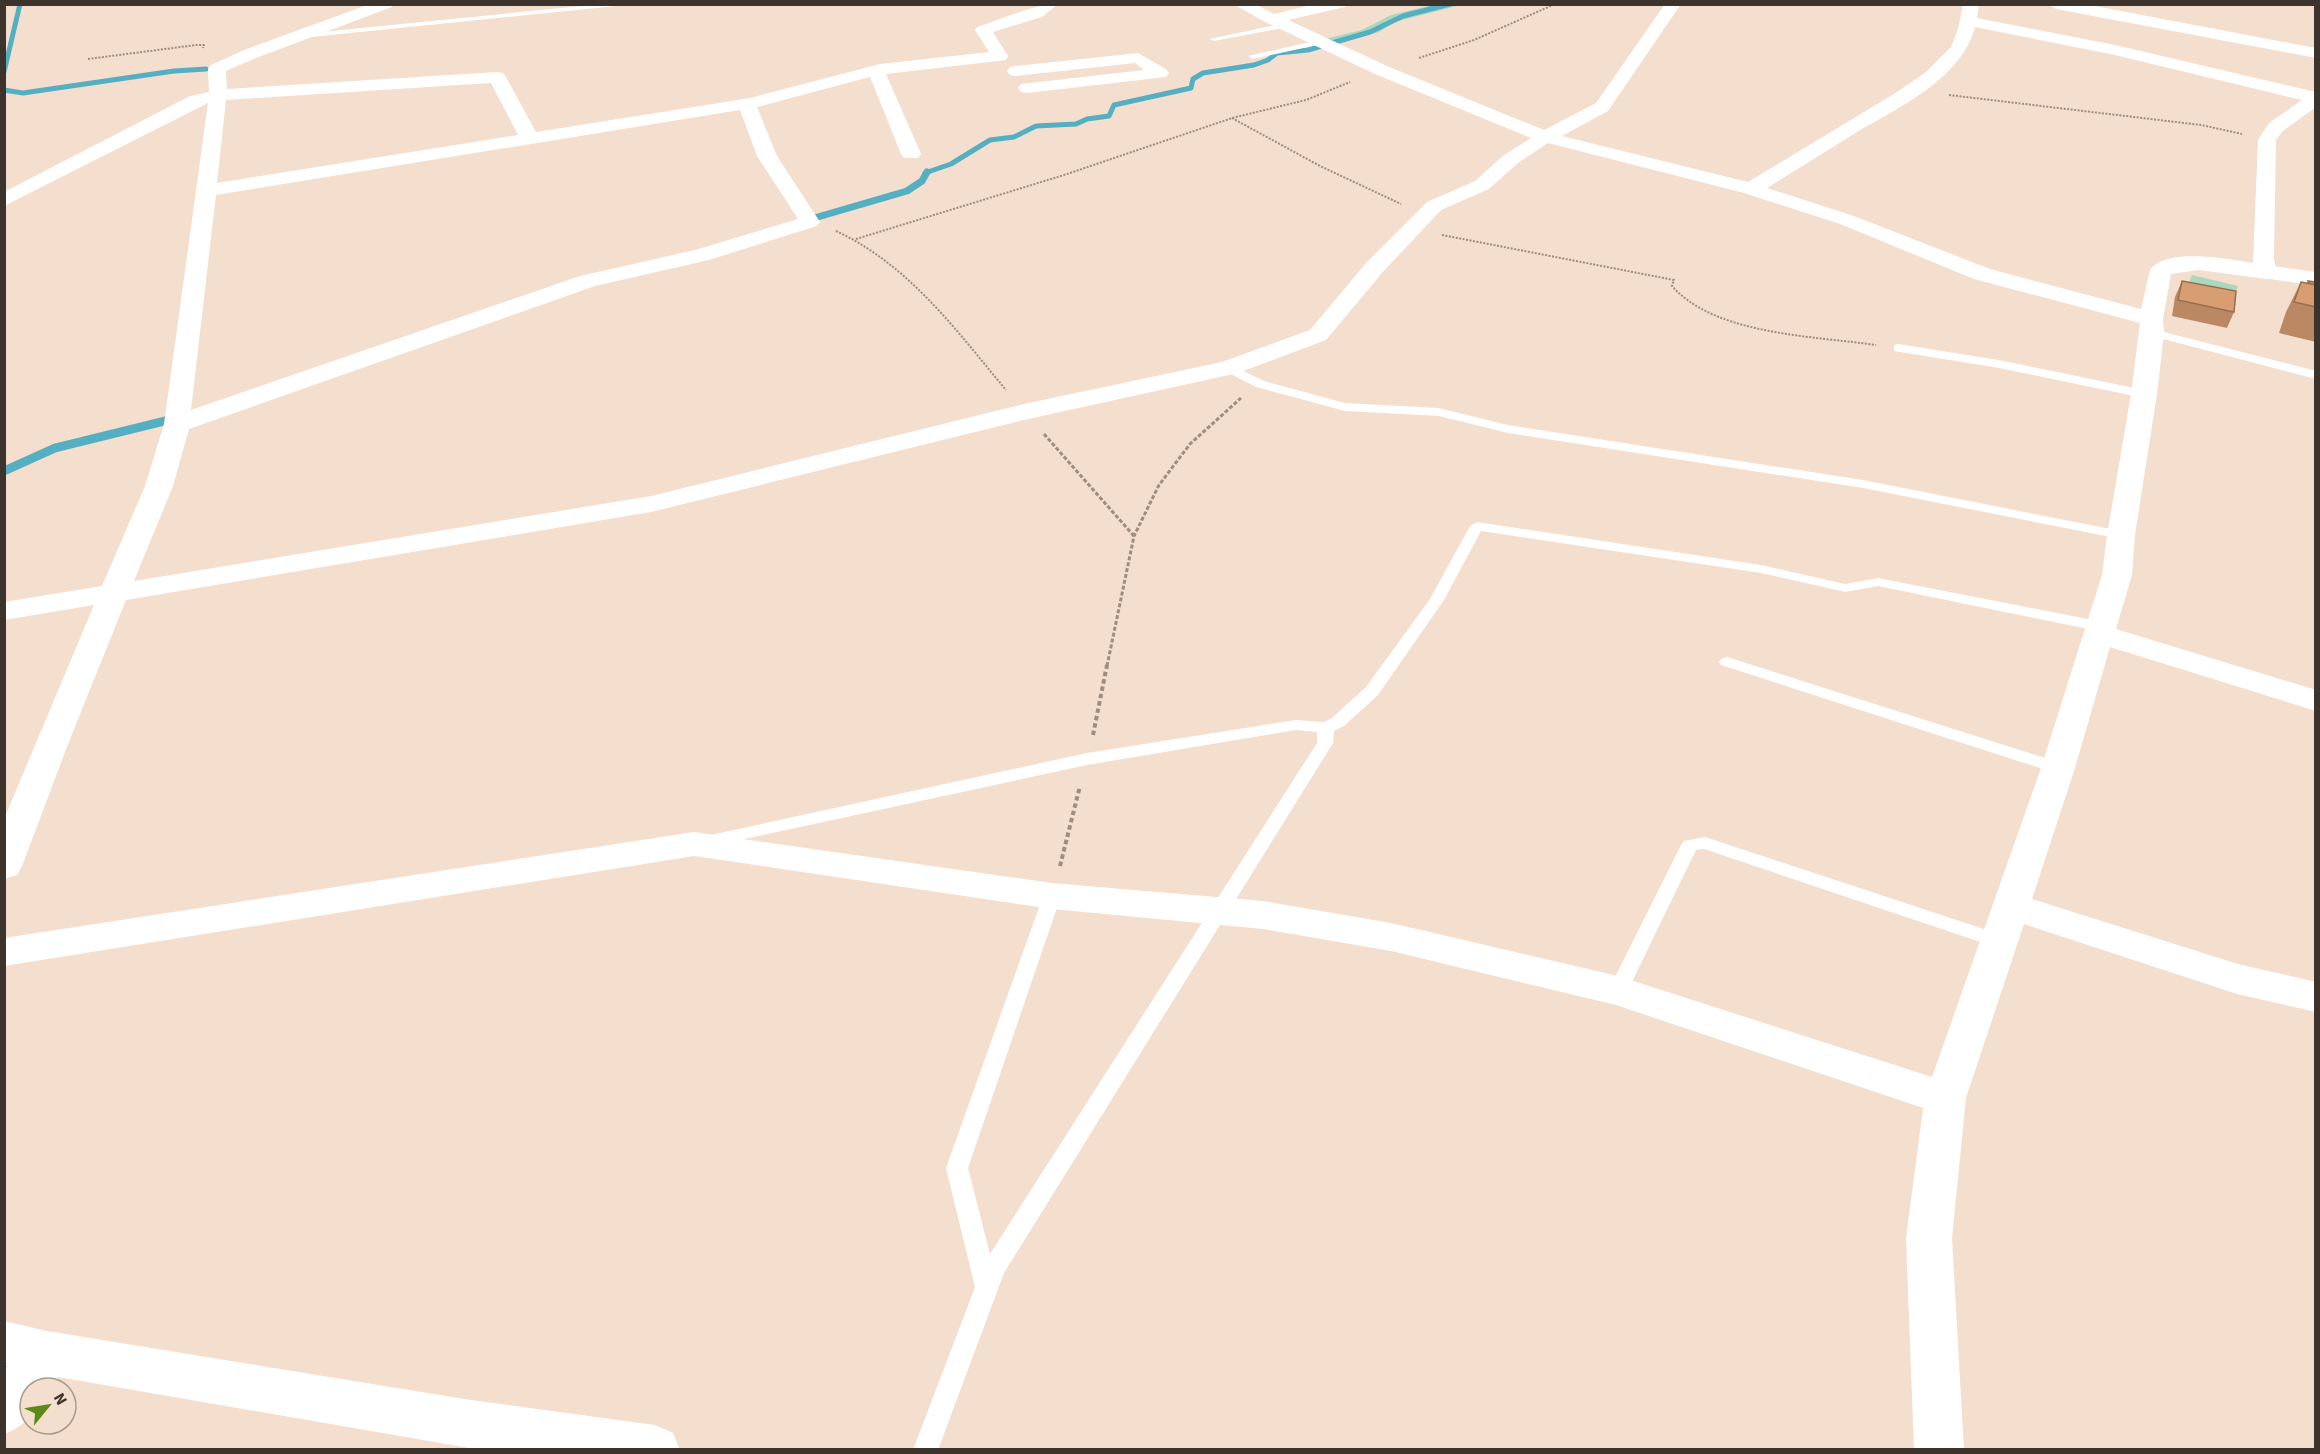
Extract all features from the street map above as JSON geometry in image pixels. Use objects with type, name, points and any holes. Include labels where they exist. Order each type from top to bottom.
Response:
[{"type":"street","points":[[4,866],[53,739],[159,486],[177,424],[218,95],[215,75],[220,66],[386,4]]},
{"type":"street","points":[[1241,4],[1381,70],[1545,137],[1751,189],[1847,220],[1982,274],[2151,326]]},
{"type":"street","points":[[1278,22],[1317,7],[1339,4]]},
{"type":"street","points":[[4,611],[651,504],[1024,412],[1228,368],[1318,335],[1374,268],[1434,206],[1482,185],[1511,159],[1545,137],[1602,107],[1673,4]]},
{"type":"street","points":[[2062,5],[2316,53]]},
{"type":"street","points":[[1000,56],[982,30],[1052,7]]},
{"type":"street","points":[[1751,189],[1934,73],[1956,52],[1970,13],[2316,98]]},
{"type":"street","points":[[205,191],[381,164],[529,137],[747,104],[876,70],[1006,55],[1038,104]]},
{"type":"street","points":[[1017,71],[1138,58],[1160,73],[1027,88]]},
{"type":"street","points":[[876,70],[911,154]]},
{"type":"street","points":[[4,200],[196,100],[218,95],[497,77],[529,137]]},
{"type":"street","points":[[2266,272],[2263,259],[2267,140],[2276,127],[2316,98]]},
{"type":"street","points":[[177,424],[588,281],[701,255],[810,222],[767,156],[747,104]]},
{"type":"street","points":[[1940,1449],[1929,1238],[1945,1098],[2058,768],[2102,631],[2117,575],[2121,534],[2144,394],[2151,326],[2161,270],[2169,266],[2200,264],[2316,279]]},
{"type":"street","points":[[2102,631],[2316,701]]},
{"type":"street","points":[[4,952],[694,844],[1052,896],[1216,913],[1263,915],[1391,936],[1618,991],[1945,1098]]},
{"type":"street","points":[[2005,924],[2316,997]]},
{"type":"street","points":[[4,1410],[26,1348],[471,1424],[655,1449]]},
{"type":"lane","points":[[301,36],[632,4]]},
{"type":"lane","points":[[1214,39],[1278,22]]},
{"type":"lane","points":[[1252,56],[1319,42]]},
{"type":"lane","points":[[2151,326],[2316,375]]},
{"type":"lane","points":[[1898,348],[1999,364],[2144,394]]},
{"type":"lane","points":[[1228,368],[1260,384],[1345,406],[1439,412],[1508,429],[1863,484],[2121,534]]},
{"type":"lane","points":[[694,844],[733,833],[1087,759],[1296,725],[1326,728],[1338,722],[1372,691],[1437,600],[1477,526],[1761,569],[1845,588],[1878,582],[2102,631]]},
{"type":"lane","points":[[1727,662],[2058,768]]},
{"type":"lane","points":[[925,1449],[994,1268],[1325,742],[1326,728]]},
{"type":"lane","points":[[1618,991],[1690,845],[1705,843],[2005,924]]},
{"type":"lane","points":[[987,1287],[957,1168],[1052,896]]},
{"type":"path","points":[[856,238],[1064,175],[1232,118],[1306,100],[1381,70],[1474,40],[1555,4]]},
{"type":"path","points":[[88,58],[204,45],[197,65],[220,66]]},
{"type":"path","points":[[1910,90],[2201,125],[2267,140]]},
{"type":"path","points":[[1232,118],[1418,222],[1674,280],[1672,286],[1682,298],[1699,309],[1746,324],[1898,348]]},
{"type":"path","points":[[810,222],[856,238],[916,286],[1134,536]]},
{"type":"path","points":[[1052,896],[1113,648],[1134,536],[1160,485],[1190,444],[1260,384]]},
{"type":"green space","points":[[1433,5],[1461,5],[1394,22],[1379,32],[1335,44],[1325,39],[1362,30],[1391,15]]},
{"type":"green space","points":[[2192,275],[2238,286],[2234,298],[2187,287]]},
{"type":"building","points":[[2182,281],[2236,291],[2234,312],[2178,300]]},
{"type":"building","points":[[2301,282],[2316,285],[2316,307],[2294,302]]},
{"type":"waterway","points":[[4,72],[20,4]]},
{"type":"waterway","points":[[927,172],[951,164],[990,140],[1014,137],[1036,126],[1076,124],[1087,119],[1109,116],[1114,105],[1191,88],[1193,79],[1203,73],[1254,65],[1268,60],[1277,53],[1308,50],[1370,32],[1403,16],[1450,4]]},
{"type":"waterway","points":[[4,90],[23,93],[174,71],[206,69]]},
{"type":"waterway","points":[[804,221],[907,191],[922,181],[927,172]]},
{"type":"waterway","points":[[4,471],[55,448],[177,418]]}]
